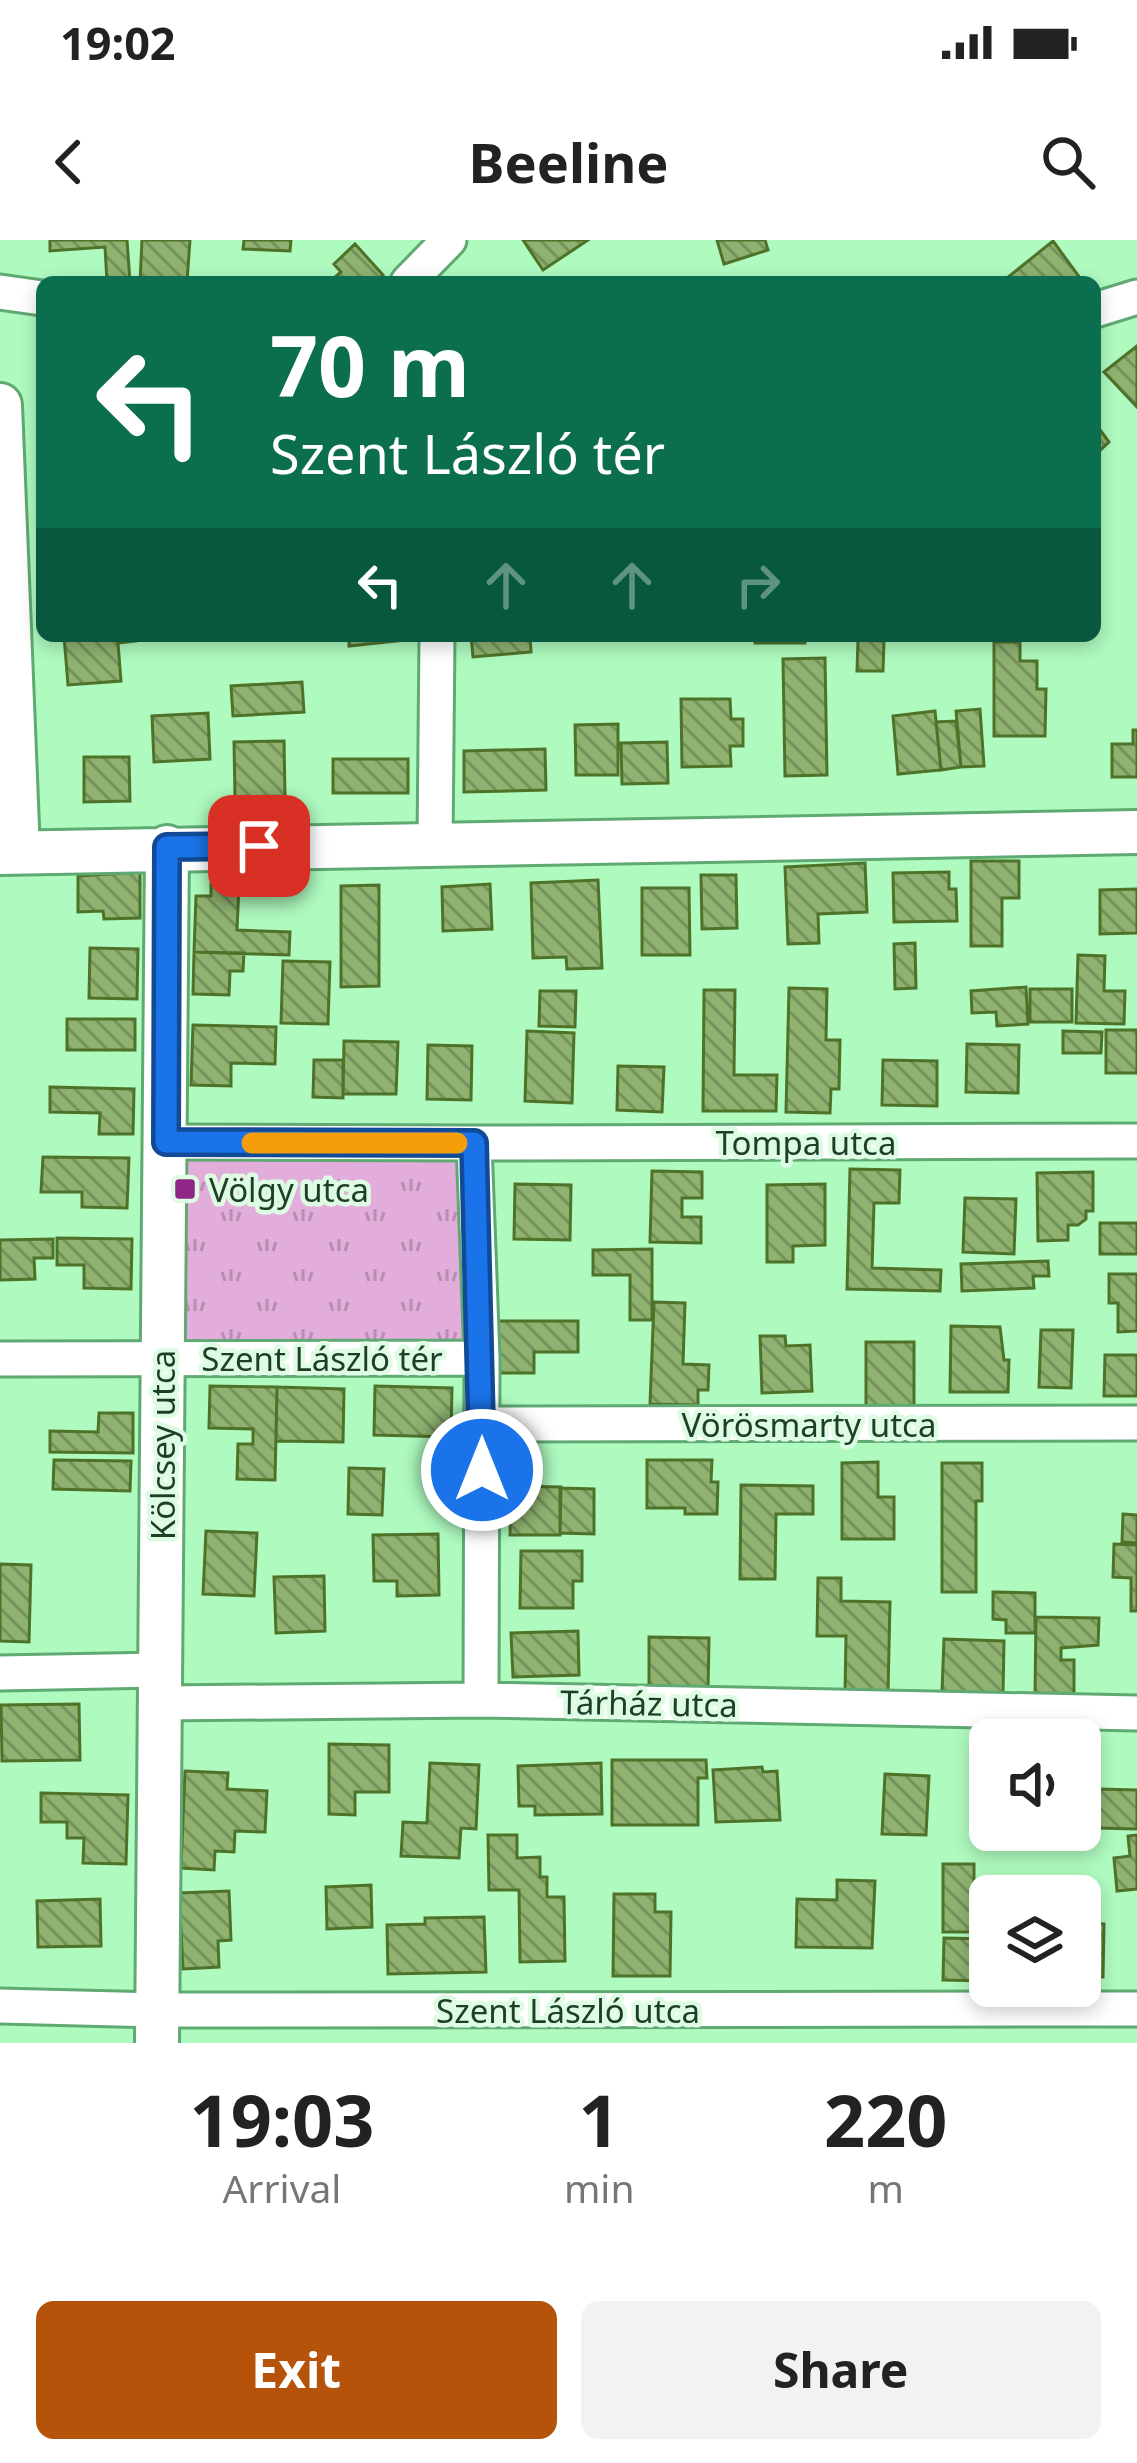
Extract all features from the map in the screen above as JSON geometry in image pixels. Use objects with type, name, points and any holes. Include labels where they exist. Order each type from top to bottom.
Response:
[{"type":"street","points":[[414,276],[448,240]]},
{"type":"street","points":[[0,292],[36,297]]},
{"type":"street","points":[[1101,308],[1137,297]]},
{"type":"street","points":[[0,405],[9,852],[1137,832]]},
{"type":"street","points":[[435,844],[437,642]]},
{"type":"street","name":"Kölcsey utca","points":[[157,2027],[167,847]]},
{"type":"street","points":[[166,1142],[474,1143]]},
{"type":"street","name":"Tompa utca","points":[[474,1143],[1137,1142]]},
{"type":"street","name":"Szent László tér","points":[[474,1143],[482,1358],[481,1700]]},
{"type":"street","name":"Szent László tér","points":[[0,1359],[482,1358]]},
{"type":"street","name":"Vörösmarty utca","points":[[482,1424],[1137,1423]]},
{"type":"street","name":"Tárház utca","points":[[0,1673],[161,1687],[481,1700],[1137,1713]]},
{"type":"street","name":"Szent László utca","points":[[0,2006],[157,2027],[1137,2009]]},
{"type":"green space","points":[[166,1142],[474,1143],[482,1358],[162,1358]]},
{"type":"building","points":[[50,240],[127,240],[130,276],[107,276],[105,247],[50,251]]},
{"type":"building","points":[[142,240],[190,240],[187,276],[140,276]]},
{"type":"building","points":[[244,240],[291,240],[290,251],[243,249]]},
{"type":"building","points":[[523,240],[588,240],[543,270]]},
{"type":"building","points":[[717,240],[765,240],[768,250],[724,264]]},
{"type":"building","points":[[1053,241],[1079,276],[1009,276]]},
{"type":"building","points":[[355,244],[383,275],[336,276],[341,272],[334,264]]},
{"type":"building","points":[[1137,346],[1137,407],[1104,372]]},
{"type":"building","points":[[64,642],[127,642],[118,643],[121,681],[68,685]]},
{"type":"building","points":[[472,642],[530,642],[531,652],[473,657]]},
{"type":"building","points":[[858,642],[884,642],[883,671],[857,671]]},
{"type":"building","points":[[994,642],[1020,642],[1020,661],[1037,661],[1037,689],[1046,689],[1045,736],[994,736]]},
{"type":"building","points":[[825,658],[827,775],[785,776],[783,659]]},
{"type":"building","points":[[302,682],[304,712],[233,716],[231,686]]},
{"type":"building","points":[[681,699],[730,699],[731,719],[743,719],[743,746],[730,746],[731,766],[682,767]]},
{"type":"building","points":[[980,709],[984,766],[961,767],[956,711]]},
{"type":"building","points":[[935,711],[941,770],[898,774],[893,716]]},
{"type":"building","points":[[208,713],[210,759],[154,762],[152,716]]},
{"type":"building","points":[[956,721],[961,767],[941,770],[936,722]]},
{"type":"building","points":[[618,724],[618,775],[576,775],[575,725]]},
{"type":"building","points":[[1133,730],[1137,730],[1137,777],[1112,777],[1112,744],[1133,744]]},
{"type":"building","points":[[284,741],[285,796],[235,797],[234,742]]},
{"type":"building","points":[[667,742],[668,783],[622,784],[621,743]]},
{"type":"building","points":[[545,749],[546,790],[464,792],[464,751]]},
{"type":"building","points":[[84,757],[129,757],[130,801],[84,802]]},
{"type":"building","points":[[333,759],[408,759],[408,793],[333,793]]},
{"type":"building","points":[[971,861],[1019,861],[1019,898],[1002,898],[1002,946],[971,946]]},
{"type":"building","points":[[865,863],[867,912],[818,914],[819,943],[788,944],[785,867]]},
{"type":"building","points":[[140,872],[140,918],[104,919],[103,911],[78,912],[78,876]]},
{"type":"building","points":[[949,872],[949,889],[956,889],[957,921],[894,922],[893,873]]},
{"type":"building","points":[[701,875],[736,875],[737,928],[702,929]]},
{"type":"building","points":[[598,880],[602,968],[567,969],[566,957],[533,958],[531,883]]},
{"type":"building","points":[[211,884],[239,885],[237,930],[290,932],[289,955],[194,952],[196,896],[211,896]]},
{"type":"building","points":[[490,884],[492,929],[443,931],[442,887]]},
{"type":"building","points":[[379,885],[379,986],[341,987],[341,886]]},
{"type":"building","points":[[642,888],[689,888],[690,955],[642,955]]},
{"type":"building","points":[[1137,889],[1137,933],[1100,934],[1100,890]]},
{"type":"building","points":[[915,943],[916,988],[895,989],[894,944]]},
{"type":"building","points":[[90,948],[138,949],[137,999],[89,998]]},
{"type":"building","points":[[194,952],[244,953],[243,971],[230,971],[229,995],[193,994]]},
{"type":"building","points":[[1078,955],[1105,956],[1104,991],[1125,991],[1124,1024],[1076,1023]]},
{"type":"building","points":[[283,961],[330,962],[328,1024],[281,1023]]},
{"type":"building","points":[[1026,987],[1028,1024],[997,1026],[996,1012],[972,1013],[971,991]]},
{"type":"building","points":[[789,988],[827,989],[826,1040],[840,1040],[839,1089],[831,1089],[830,1113],[786,1112]]},
{"type":"building","points":[[1030,989],[1072,989],[1072,1022],[1030,1022]]},
{"type":"building","points":[[704,990],[735,990],[734,1075],[777,1075],[776,1111],[703,1111]]},
{"type":"building","points":[[540,991],[576,991],[575,1027],[539,1026]]},
{"type":"building","points":[[67,1019],[135,1019],[135,1050],[67,1050]]},
{"type":"building","points":[[193,1025],[276,1027],[275,1064],[231,1063],[231,1086],[191,1085]]},
{"type":"building","points":[[1106,1030],[1137,1030],[1137,1073],[1106,1073]]},
{"type":"building","points":[[527,1031],[574,1033],[572,1103],[525,1101]]},
{"type":"building","points":[[1063,1031],[1102,1032],[1101,1053],[1063,1053]]},
{"type":"building","points":[[344,1041],[398,1042],[396,1094],[343,1094]]},
{"type":"building","points":[[967,1044],[1019,1045],[1018,1093],[966,1092]]},
{"type":"building","points":[[428,1045],[472,1046],[471,1100],[427,1099]]},
{"type":"building","points":[[314,1060],[343,1060],[343,1098],[313,1097]]},
{"type":"building","points":[[883,1060],[937,1061],[937,1106],[882,1105]]},
{"type":"building","points":[[618,1066],[664,1067],[662,1112],[617,1110]]},
{"type":"building","points":[[50,1087],[134,1089],[133,1134],[99,1134],[100,1113],[50,1112]]},
{"type":"building","points":[[43,1157],[129,1158],[127,1208],[82,1207],[82,1192],[41,1192]]},
{"type":"building","points":[[850,1169],[900,1170],[899,1203],[874,1203],[872,1268],[941,1270],[940,1291],[847,1289]]},
{"type":"building","points":[[652,1171],[702,1172],[702,1198],[682,1198],[682,1217],[701,1217],[701,1243],[650,1242]]},
{"type":"building","points":[[1093,1172],[1093,1211],[1086,1211],[1086,1219],[1078,1225],[1068,1225],[1068,1240],[1038,1241],[1037,1173]]},
{"type":"building","points":[[515,1184],[571,1185],[570,1240],[514,1239]]},
{"type":"building","points":[[825,1184],[825,1245],[793,1246],[793,1262],[767,1262],[767,1185]]},
{"type":"building","points":[[965,1198],[1016,1199],[1014,1254],[963,1252]]},
{"type":"building","points":[[1100,1223],[1137,1223],[1137,1254],[1100,1254]]},
{"type":"building","points":[[57,1238],[132,1239],[131,1289],[84,1288],[84,1265],[57,1265]]},
{"type":"building","points":[[53,1239],[53,1258],[34,1258],[35,1279],[0,1280],[0,1240]]},
{"type":"building","points":[[652,1249],[652,1320],[630,1320],[630,1275],[593,1275],[593,1250]]},
{"type":"building","points":[[1048,1261],[1049,1276],[1033,1276],[1034,1288],[962,1291],[961,1264]]},
{"type":"building","points":[[1109,1274],[1137,1274],[1137,1331],[1118,1332],[1118,1303],[1109,1303]]},
{"type":"building","points":[[654,1302],[685,1303],[683,1364],[709,1365],[708,1390],[698,1390],[698,1405],[650,1404]]},
{"type":"building","points":[[496,1321],[578,1321],[578,1352],[534,1352],[534,1373],[496,1373]]},
{"type":"building","points":[[951,1326],[1000,1327],[1004,1360],[1009,1360],[1008,1392],[950,1392]]},
{"type":"building","points":[[1041,1330],[1073,1330],[1071,1388],[1039,1387]]},
{"type":"building","points":[[760,1336],[785,1336],[786,1346],[810,1345],[812,1391],[762,1393]]},
{"type":"building","points":[[866,1342],[914,1342],[914,1406],[866,1406]]},
{"type":"building","points":[[1105,1355],[1137,1355],[1137,1396],[1104,1396]]},
{"type":"building","points":[[210,1386],[277,1387],[275,1480],[237,1479],[238,1444],[253,1444],[253,1429],[209,1428]]},
{"type":"building","points":[[375,1386],[452,1388],[451,1437],[374,1435]]},
{"type":"building","points":[[277,1387],[344,1389],[343,1442],[276,1441]]},
{"type":"building","points":[[99,1413],[133,1413],[133,1453],[50,1452],[50,1431],[98,1432]]},
{"type":"building","points":[[54,1460],[131,1461],[130,1491],[53,1489]]},
{"type":"building","points":[[647,1460],[712,1460],[711,1482],[718,1482],[717,1514],[647,1508]]},
{"type":"building","points":[[878,1462],[878,1497],[894,1497],[894,1539],[842,1539],[842,1463]]},
{"type":"building","points":[[942,1463],[982,1463],[982,1501],[976,1501],[976,1592],[942,1592]]},
{"type":"building","points":[[349,1468],[384,1469],[382,1515],[348,1514]]},
{"type":"building","points":[[741,1485],[813,1486],[813,1514],[776,1514],[775,1579],[740,1579]]},
{"type":"building","points":[[511,1486],[561,1487],[560,1535],[510,1535]]},
{"type":"building","points":[[560,1488],[594,1489],[594,1534],[560,1533]]},
{"type":"building","points":[[1123,1514],[1137,1515],[1137,1543],[1122,1542]]},
{"type":"building","points":[[206,1531],[257,1533],[254,1596],[203,1594]]},
{"type":"building","points":[[438,1534],[439,1595],[397,1596],[397,1581],[374,1581],[373,1535]]},
{"type":"building","points":[[1114,1544],[1137,1545],[1137,1611],[1131,1611],[1131,1578],[1113,1577]]},
{"type":"building","points":[[521,1551],[582,1551],[582,1581],[573,1581],[573,1608],[520,1608]]},
{"type":"building","points":[[0,1564],[31,1565],[29,1642],[0,1641]]},
{"type":"building","points":[[324,1576],[325,1631],[276,1633],[274,1577]]},
{"type":"building","points":[[818,1578],[841,1578],[841,1601],[890,1602],[888,1694],[845,1693],[846,1636],[817,1636]]},
{"type":"building","points":[[993,1592],[1035,1593],[1035,1633],[1006,1633],[1006,1620],[993,1619]]},
{"type":"building","points":[[1036,1617],[1099,1618],[1098,1645],[1061,1648],[1061,1660],[1074,1660],[1074,1698],[1035,1697]]},
{"type":"building","points":[[578,1631],[579,1675],[513,1677],[511,1633]]},
{"type":"building","points":[[649,1637],[709,1638],[708,1691],[649,1690]]},
{"type":"building","points":[[944,1639],[1004,1641],[1003,1695],[942,1692]]},
{"type":"building","points":[[79,1704],[80,1760],[2,1761],[1,1705]]},
{"type":"building","points":[[329,1744],[389,1745],[389,1792],[355,1792],[355,1815],[329,1814]]},
{"type":"building","points":[[612,1760],[706,1760],[707,1778],[698,1778],[698,1825],[612,1825]]},
{"type":"building","points":[[430,1763],[479,1765],[476,1829],[461,1828],[459,1858],[401,1856],[403,1822],[427,1823]]},
{"type":"building","points":[[601,1763],[602,1814],[535,1815],[535,1806],[519,1806],[518,1766]]},
{"type":"building","points":[[762,1767],[763,1772],[777,1771],[780,1820],[716,1822],[713,1770]]},
{"type":"building","points":[[185,1771],[228,1773],[227,1789],[267,1791],[265,1832],[235,1831],[234,1852],[215,1851],[214,1870],[181,1868]]},
{"type":"building","points":[[885,1774],[929,1776],[926,1835],[882,1834]]},
{"type":"building","points":[[1101,1789],[1137,1790],[1137,1829],[1101,1828]]},
{"type":"building","points":[[41,1793],[128,1795],[126,1864],[83,1863],[84,1838],[67,1838],[67,1822],[41,1822]]},
{"type":"building","points":[[488,1835],[517,1835],[517,1858],[540,1857],[547,1897],[564,1897],[565,1961],[520,1962],[519,1890],[489,1890]]},
{"type":"building","points":[[1137,1835],[1137,1889],[1117,1891],[1114,1858],[1130,1856],[1128,1836]]},
{"type":"building","points":[[943,1864],[974,1864],[974,1875],[969,1875],[969,1932],[943,1932]]},
{"type":"building","points":[[837,1880],[875,1881],[872,1948],[796,1947],[797,1899],[837,1900]]},
{"type":"building","points":[[371,1885],[372,1927],[327,1929],[326,1887]]},
{"type":"building","points":[[229,1891],[231,1940],[218,1941],[219,1967],[183,1969],[179,1893]]},
{"type":"building","points":[[614,1894],[655,1894],[655,1912],[671,1912],[670,1976],[613,1976]]},
{"type":"building","points":[[100,1899],[101,1946],[38,1947],[37,1901]]},
{"type":"building","points":[[484,1917],[486,1972],[388,1974],[387,1925],[425,1924],[425,1918]]},
{"type":"building","points":[[1101,1924],[1104,1924],[1101,1977]]},
{"type":"building","points":[[944,1938],[969,1939],[969,1981],[943,1980]]},
{"type":"slow traffic","points":[[252,1143],[457,1143]]},
{"type":"place","name":"Völgy utca","points":[[185,1189]]},
{"type":"route","points":[[259,846],[167,847],[166,1142],[474,1143],[482,1470]]}]
